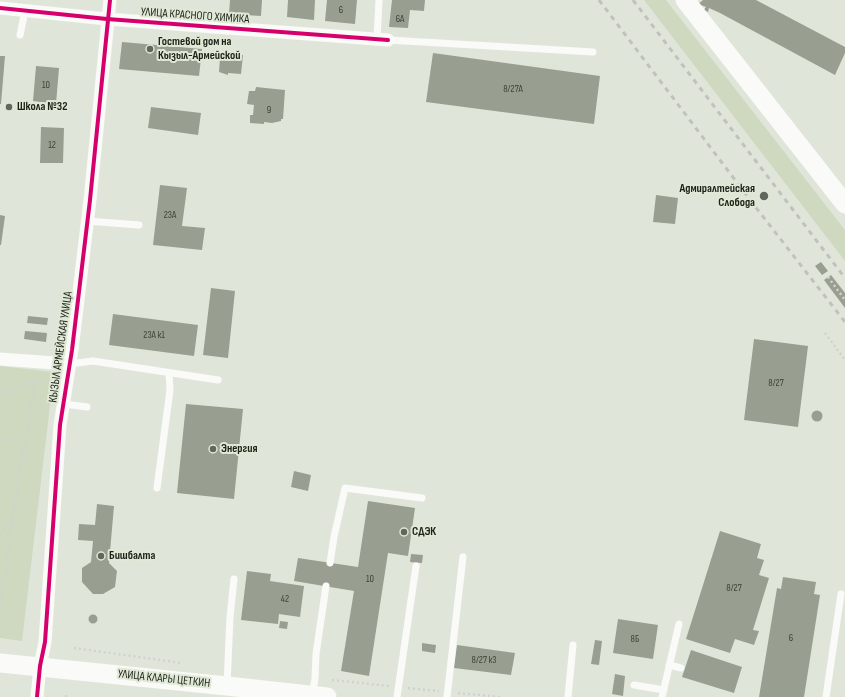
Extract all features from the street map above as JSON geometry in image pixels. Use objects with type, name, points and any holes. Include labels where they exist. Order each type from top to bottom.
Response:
[{"type":"main road","points":[[685,0],[845,204]]},
{"type":"main road","name":"УЛИЦА КЛАРЫ ЦЕТКИН","points":[[0,663],[320,696]]},
{"type":"street","name":"КЫЗЫЛ АРМЕЙСКАЯ УЛИЦА","points":[[37,697],[40,666],[45,642],[60,425],[64,404],[87,221],[110,0]]},
{"type":"street","name":"УЛИЦА КРАСНОГО ХИМИКА","points":[[0,8],[107,19],[383,40]]},
{"type":"street","points":[[0,358],[69,364]]},
{"type":"lane","points":[[379,0],[383,40],[593,52]]},
{"type":"lane","points":[[20,35],[25,11]]},
{"type":"lane","points":[[87,221],[139,224]]},
{"type":"lane","points":[[69,364],[93,361],[218,380]]},
{"type":"lane","points":[[157,488],[170,390],[169,373]]},
{"type":"lane","points":[[64,404],[87,407]]},
{"type":"lane","points":[[330,563],[345,488],[422,498]]},
{"type":"lane","points":[[447,697],[463,557]]},
{"type":"lane","points":[[397,697],[416,566]]},
{"type":"lane","points":[[227,686],[230,617],[234,580]]},
{"type":"lane","points":[[320,696],[315,679],[316,654],[326,586]]},
{"type":"lane","points":[[826,697],[841,594]]},
{"type":"lane","points":[[634,686],[663,693],[679,624]]},
{"type":"lane","points":[[568,697],[573,645]]},
{"type":"lane","points":[[669,665],[681,668]]},
{"type":"path","points":[[828,277],[845,300]]},
{"type":"path","points":[[825,333],[845,360]]},
{"type":"path","points":[[0,398],[36,378],[12,521],[0,610]]},
{"type":"path","points":[[0,388],[10,392]]},
{"type":"path","points":[[0,438],[6,437],[13,441],[23,455]]},
{"type":"path","points":[[0,534],[12,521]]},
{"type":"path","points":[[0,573],[5,574]]},
{"type":"green space","points":[[644,0],[666,0],[845,230],[845,261]]},
{"type":"green space","points":[[0,366],[54,372],[22,641],[0,638]]},
{"type":"building","points":[[230,0],[262,0],[261,16],[229,14]]},
{"type":"building","points":[[288,0],[315,0],[314,20],[287,17]]},
{"type":"building","points":[[327,0],[357,0],[355,24],[325,21]]},
{"type":"building","points":[[392,0],[425,0],[424,11],[410,10],[408,28],[389,27]]},
{"type":"building","points":[[703,0],[756,0],[845,47],[845,53],[835,75],[720,13],[709,8],[708,12],[704,10],[706,7],[698,4]]},
{"type":"building","points":[[122,42],[202,49],[199,76],[119,69]]},
{"type":"building","points":[[433,53],[600,76],[594,124],[426,102]]},
{"type":"building","points":[[223,54],[243,55],[241,74],[228,73],[228,75],[219,72],[220,58],[223,58]]},
{"type":"building","points":[[0,56],[5,56],[1,104],[0,104]]},
{"type":"building","points":[[36,66],[59,68],[56,104],[33,101]]},
{"type":"building","points":[[256,87],[285,90],[283,119],[281,119],[281,121],[272,123],[264,122],[264,124],[250,123],[250,115],[253,115],[254,105],[247,104],[249,91],[255,91]]},
{"type":"building","points":[[151,107],[201,113],[198,135],[148,128]]},
{"type":"building","points":[[41,127],[64,128],[63,163],[40,163]]},
{"type":"building","points":[[160,185],[187,188],[182,226],[205,228],[202,250],[153,245]]},
{"type":"building","points":[[656,195],[678,198],[675,224],[653,222]]},
{"type":"building","points":[[0,215],[5,216],[1,245],[0,245]]},
{"type":"building","points":[[821,262],[828,271],[822,275],[815,266]]},
{"type":"building","points":[[831,275],[845,293],[845,308],[824,280]]},
{"type":"building","points":[[211,288],[235,291],[228,358],[203,355]]},
{"type":"building","points":[[113,314],[198,325],[194,356],[109,345]]},
{"type":"building","points":[[28,316],[48,318],[47,325],[27,323]]},
{"type":"building","points":[[25,331],[47,333],[46,342],[24,339]]},
{"type":"building","points":[[754,339],[808,346],[798,427],[744,420]]},
{"type":"building","points":[[186,404],[243,409],[234,499],[177,493]]},
{"type":"building","points":[[817,410],[821,412],[823,416],[821,420],[817,422],[813,420],[811,416],[813,412]]},
{"type":"building","points":[[294,471],[311,475],[308,491],[291,487]]},
{"type":"building","points":[[368,501],[415,508],[408,556],[388,553],[369,676],[341,671],[354,591],[294,581],[298,558],[358,567]]},
{"type":"building","name":"Бишбалта","points":[[97,504],[114,506],[109,563],[117,571],[115,587],[103,594],[93,594],[82,582],[82,568],[91,562],[93,541],[78,540],[79,524],[95,525]]},
{"type":"building","points":[[720,531],[761,544],[757,558],[764,560],[759,575],[769,578],[753,630],[759,631],[754,645],[735,639],[730,653],[686,639]]},
{"type":"building","points":[[411,554],[423,555],[422,563],[410,562]]},
{"type":"building","points":[[247,571],[271,574],[270,581],[304,586],[300,617],[279,614],[278,624],[241,620]]},
{"type":"building","points":[[783,577],[816,582],[814,594],[820,595],[804,697],[759,697],[777,588],[781,589]]},
{"type":"building","points":[[93,614],[98,619],[93,624],[88,619]]},
{"type":"building","points":[[618,619],[658,625],[653,659],[613,653]]},
{"type":"building","points":[[280,621],[288,622],[287,629],[279,628]]},
{"type":"building","points":[[595,640],[602,641],[599,665],[591,664]]},
{"type":"building","points":[[422,643],[436,645],[435,653],[422,651]]},
{"type":"building","points":[[457,645],[515,653],[511,675],[454,668]]},
{"type":"building","points":[[691,650],[742,667],[734,693],[682,677]]},
{"type":"building","points":[[615,674],[625,676],[623,696],[612,694]]},
{"type":"railway","points":[[599,0],[754,205],[845,322]]},
{"type":"railway","points":[[633,0],[845,278]]},
{"type":"cycle path","points":[[37,697],[40,666],[45,642],[60,425],[72,350],[90,200],[110,0]]},
{"type":"cycle path","points":[[0,8],[107,19],[388,40]]},
{"type":"place","name":"Гостевой дом на Кызыл-Армейской","points":[[150,49]]},
{"type":"place","name":"Школа №32","points":[[9,107]]},
{"type":"place","name":"Адмиралтейская Слобода","points":[[764,196]]},
{"type":"place","name":"Энергия","points":[[213,449]]},
{"type":"place","name":"СДЭК","points":[[404,532]]},
{"type":"place","name":"Бишбалта","points":[[101,556]]}]
